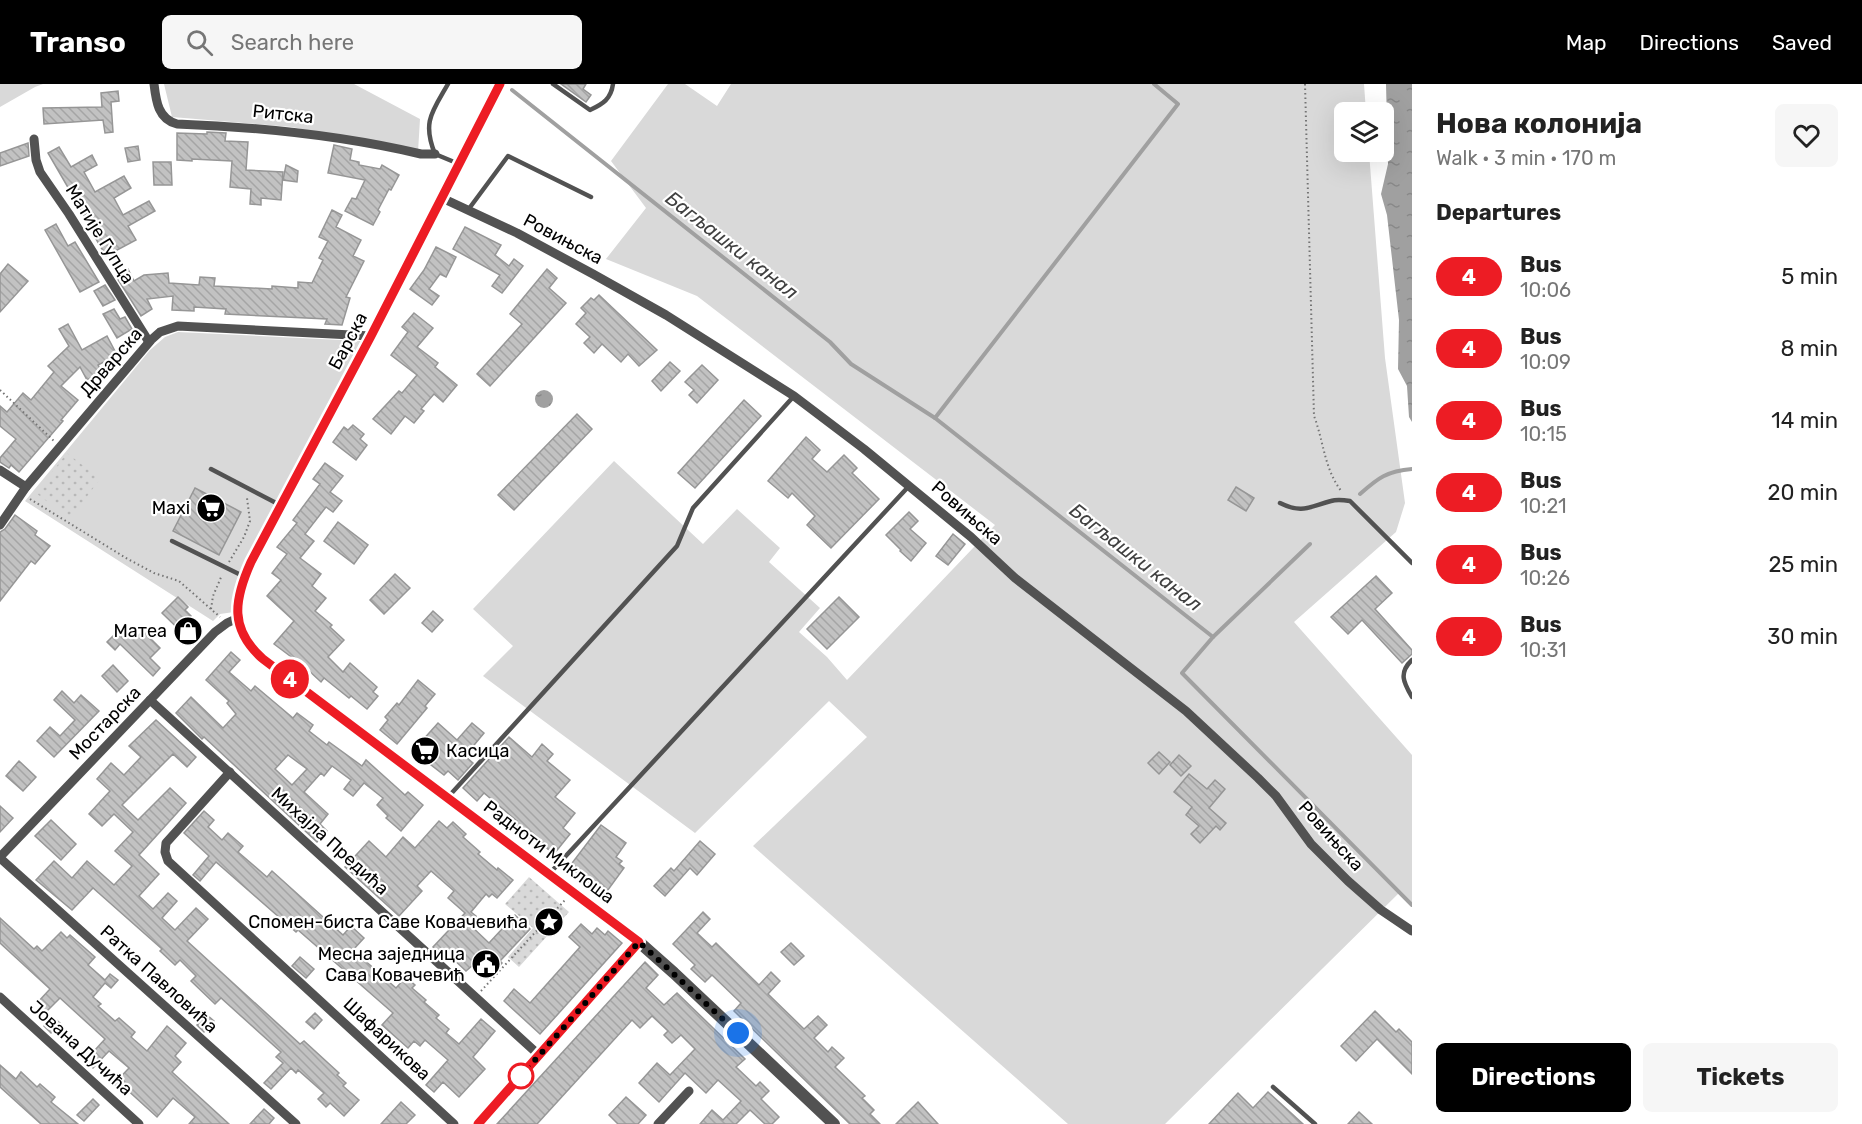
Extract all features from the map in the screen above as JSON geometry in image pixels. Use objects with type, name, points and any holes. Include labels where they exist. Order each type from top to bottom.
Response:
[{"type":"street","name":"Ритска","points":[[154,84],[159,109],[163,116],[171,122],[288,130],[421,154],[435,154]]},
{"type":"street","name":"Барска","points":[[232,621],[245,577],[280,505],[371,336],[500,84]]},
{"type":"street","name":"Матије Гупца","points":[[34,139],[40,172],[149,342]]},
{"type":"street","name":"Ровињска","points":[[441,198],[517,233],[593,274],[666,315],[794,396],[972,537],[1015,578],[1186,711],[1270,790],[1311,844],[1348,881],[1382,910],[1412,931]]},
{"type":"street","name":"Дрварска","points":[[0,525],[60,447],[160,332],[178,326],[371,336]]},
{"type":"street","points":[[0,470],[24,491]]},
{"type":"street","name":"Радноти Миклоша","points":[[232,621],[248,645],[263,659],[639,942],[834,1124]]},
{"type":"street","name":"Мостарска","points":[[0,857],[150,700],[232,621]]},
{"type":"street","name":"Михајла Предића","points":[[150,700],[540,1056]]},
{"type":"street","name":"Шафарикова","points":[[230,772],[166,843],[165,852],[168,861],[454,1124]]},
{"type":"street","name":"Ратка Павловића","points":[[0,857],[296,1124]]},
{"type":"street","points":[[478,1124],[639,942]]},
{"type":"street","name":"Јована Дучића","points":[[0,997],[139,1124]]},
{"type":"street","points":[[658,1124],[689,1091]]},
{"type":"lane","points":[[448,84],[428,123],[428,135],[435,154],[459,164]]},
{"type":"lane","points":[[553,84],[590,110],[606,102],[613,84]]},
{"type":"lane","points":[[468,210],[508,156],[591,197]]},
{"type":"lane","points":[[447,798],[678,546],[693,508],[794,396]]},
{"type":"lane","points":[[211,469],[280,505]]},
{"type":"lane","points":[[549,874],[909,486]]},
{"type":"lane","points":[[1280,503],[1291,509],[1303,510],[1331,501],[1350,501],[1412,563]]},
{"type":"lane","points":[[172,541],[245,577]]},
{"type":"lane","points":[[1412,660],[1402,675],[1412,697]]},
{"type":"lane","points":[[1273,1087],[1315,1124]]},
{"type":"path","points":[[1305,84],[1314,416],[1325,459],[1334,481],[1350,501]]},
{"type":"path","points":[[0,390],[60,447]]},
{"type":"path","points":[[211,609],[213,596],[250,521],[246,487]]},
{"type":"path","points":[[24,491],[126,558],[154,573],[179,581],[211,609],[232,621]]},
{"type":"path","points":[[476,997],[573,892]]},
{"type":"shaded area","points":[[0,84],[43,84],[0,107]]},
{"type":"shaded area","points":[[164,84],[354,84],[420,119],[418,152],[292,127],[172,117]]},
{"type":"shaded area","points":[[668,84],[685,84],[717,106],[731,84],[1364,84],[1365,102],[1334,102],[1334,162],[1370,162],[1385,358],[1405,503],[1396,532],[1294,622],[1412,755],[1412,903],[1400,892],[1165,1124],[1068,1124],[753,846],[867,737],[829,701],[695,833],[483,676],[513,646],[473,609],[614,461],[703,544],[737,509],[780,548],[769,562],[820,608],[799,632],[827,657],[847,680],[995,525],[697,296],[606,259],[646,208],[611,161]]},
{"type":"shaded area","points":[[178,332],[361,341],[248,561],[234,612],[220,614],[213,621],[25,501],[150,350],[165,337]]},
{"type":"shaded area","points":[[67,453],[100,479],[70,519],[36,493]]},
{"type":"shaded area","points":[[529,877],[569,912],[519,967],[508,957],[533,928],[505,904]]},
{"type":"water","points":[[1386,84],[1412,84],[1412,422],[1409,417],[1407,386],[1398,369],[1399,320],[1387,215],[1381,194],[1388,162],[1394,162],[1394,102],[1386,102]]},
{"type":"water","points":[[540,390],[548,390],[553,395],[551,406],[540,408],[535,403],[535,395]]},
{"type":"building","points":[[561,84],[586,84],[583,89],[591,95],[586,102]]},
{"type":"building","points":[[118,91],[119,101],[111,102],[113,132],[105,133],[103,120],[44,124],[43,108],[102,107],[101,93]]},
{"type":"building","points":[[207,132],[226,133],[225,141],[248,142],[246,170],[283,172],[281,200],[261,198],[261,205],[250,204],[251,189],[230,187],[232,161],[177,160],[177,133],[207,134]]},
{"type":"building","points":[[28,143],[29,156],[0,166],[0,153]]},
{"type":"building","points":[[334,145],[352,149],[350,160],[359,162],[359,165],[380,169],[382,165],[399,175],[378,210],[380,212],[373,225],[345,211],[352,198],[356,199],[365,180],[328,173]]},
{"type":"building","points":[[138,146],[140,160],[128,162],[125,148]]},
{"type":"building","points":[[59,147],[71,167],[92,155],[97,165],[84,172],[95,192],[124,176],[131,188],[114,198],[123,215],[149,201],[155,211],[128,226],[136,240],[106,256],[96,239],[103,235],[89,211],[84,215],[48,153]]},
{"type":"building","points":[[153,162],[171,162],[172,185],[154,185]]},
{"type":"building","points":[[286,165],[298,171],[297,182],[283,180]]},
{"type":"building","points":[[332,210],[342,215],[336,227],[361,240],[353,256],[364,261],[346,297],[350,298],[342,325],[325,324],[327,319],[225,314],[226,309],[194,307],[194,311],[172,310],[173,296],[147,299],[152,309],[141,316],[117,278],[117,275],[128,269],[134,281],[144,275],[168,273],[169,283],[199,285],[200,277],[215,278],[214,286],[298,288],[298,282],[312,283],[323,260],[319,258],[328,241],[319,237]]},
{"type":"building","points":[[56,224],[68,246],[75,242],[99,282],[80,292],[45,230]]},
{"type":"building","points":[[465,227],[501,245],[495,255],[509,266],[514,259],[523,266],[502,293],[492,286],[500,275],[453,249]]},
{"type":"building","points":[[436,247],[456,257],[446,277],[440,274],[429,289],[439,296],[432,305],[410,289],[424,270]]},
{"type":"building","points":[[8,264],[28,281],[0,312],[0,274]]},
{"type":"building","points":[[547,269],[557,278],[549,288],[566,303],[490,386],[477,374],[522,324],[510,314]]},
{"type":"building","points":[[105,285],[115,300],[103,306],[94,291]]},
{"type":"building","points":[[599,295],[657,350],[639,366],[628,354],[621,362],[602,344],[594,353],[584,343],[590,337],[576,324],[586,313],[581,308],[591,298],[594,300]]},
{"type":"building","points":[[114,309],[120,319],[125,317],[132,329],[117,338],[103,314]]},
{"type":"building","points":[[414,313],[433,328],[417,347],[438,363],[435,367],[457,385],[443,402],[434,394],[421,409],[424,411],[414,423],[405,416],[391,434],[373,419],[399,391],[402,393],[417,375],[391,355],[408,332],[402,327]]},
{"type":"building","points":[[68,324],[82,350],[107,336],[117,355],[98,365],[102,372],[87,380],[80,367],[61,386],[78,400],[19,472],[11,465],[9,468],[0,462],[0,458],[16,439],[0,426],[0,406],[7,412],[23,393],[31,400],[54,372],[48,366],[69,346],[59,329]]},
{"type":"building","points":[[670,362],[680,371],[661,391],[652,381]]},
{"type":"building","points":[[702,365],[718,380],[697,403],[689,395],[694,390],[685,382]]},
{"type":"building","points":[[744,400],[761,416],[695,488],[678,473]]},
{"type":"building","points":[[577,414],[592,429],[514,510],[498,495]]},
{"type":"building","points":[[353,425],[364,434],[360,439],[367,445],[356,460],[333,442],[344,427],[348,430]]},
{"type":"building","points":[[806,437],[820,450],[812,459],[827,472],[844,455],[857,468],[852,473],[879,499],[831,548],[807,525],[815,516],[792,493],[788,498],[768,481]]},
{"type":"building","points":[[325,463],[343,476],[330,492],[342,501],[333,512],[326,507],[305,534],[314,541],[300,558],[321,574],[312,586],[326,598],[315,611],[332,625],[330,627],[344,640],[328,657],[343,672],[350,663],[377,687],[373,692],[378,696],[367,709],[324,678],[321,682],[274,644],[294,621],[267,596],[281,580],[272,573],[287,554],[277,547],[297,523],[293,520],[320,484],[313,479]]},
{"type":"building","points":[[1236,487],[1254,498],[1246,511],[1228,500]]},
{"type":"building","points":[[195,488],[241,512],[219,555],[173,531]]},
{"type":"building","points":[[909,512],[918,521],[910,529],[926,543],[911,561],[886,535]]},
{"type":"building","points":[[15,515],[37,531],[35,535],[50,546],[35,564],[31,561],[0,601],[0,532]]},
{"type":"building","points":[[338,522],[368,545],[354,564],[324,541]]},
{"type":"building","points":[[953,534],[965,544],[948,565],[936,556]]},
{"type":"building","points":[[395,574],[410,588],[384,614],[370,600]]},
{"type":"building","points":[[1376,576],[1392,593],[1375,609],[1412,650],[1412,654],[1402,663],[1362,620],[1348,634],[1331,617]]},
{"type":"building","points":[[178,597],[188,607],[185,610],[191,616],[185,622],[195,631],[189,639],[162,613]]},
{"type":"building","points":[[839,597],[859,617],[827,649],[807,629]]},
{"type":"building","points":[[433,611],[443,620],[432,632],[422,623]]},
{"type":"building","points":[[124,625],[137,637],[143,631],[160,648],[150,658],[160,668],[153,676],[120,644],[115,650],[107,642]]},
{"type":"building","points":[[231,652],[240,660],[229,672],[251,691],[255,686],[293,718],[297,713],[313,725],[309,731],[327,745],[329,742],[362,766],[366,760],[405,795],[408,792],[423,805],[401,831],[386,818],[388,816],[377,805],[383,798],[364,783],[353,796],[344,789],[351,780],[332,766],[324,776],[321,773],[304,792],[328,814],[320,824],[327,831],[317,842],[176,713],[191,697],[223,728],[236,714],[227,703],[229,701],[206,680]],"holes":[[[288,755],[307,769],[292,785],[275,769]]]},
{"type":"building","points":[[113,665],[128,681],[117,692],[102,676]]},
{"type":"building","points":[[418,680],[435,694],[425,706],[427,708],[397,744],[380,730],[388,720],[385,717],[397,703],[399,705]]},
{"type":"building","points":[[62,691],[74,703],[81,695],[99,711],[54,757],[37,741],[50,727],[60,736],[75,720],[54,700]]},
{"type":"building","points":[[156,720],[196,757],[187,767],[173,754],[122,805],[138,820],[170,788],[186,803],[139,855],[159,874],[139,896],[153,909],[168,893],[177,901],[162,918],[175,930],[196,908],[208,919],[187,941],[300,1044],[304,1041],[339,1073],[337,1075],[346,1083],[343,1086],[359,1100],[344,1116],[330,1103],[326,1107],[318,1099],[324,1093],[298,1070],[296,1073],[291,1068],[271,1089],[264,1083],[283,1063],[276,1057],[281,1052],[221,998],[215,1004],[191,981],[196,976],[180,960],[175,965],[160,951],[162,949],[93,888],[72,910],[36,880],[54,861],[72,878],[87,861],[114,885],[132,866],[115,851],[133,832],[114,814],[102,826],[89,814],[110,791],[97,779],[111,763],[124,775],[141,757],[129,746]]},
{"type":"building","points":[[438,723],[457,740],[472,723],[484,733],[465,756],[473,763],[458,780],[448,771],[444,775],[413,751]]},
{"type":"building","points":[[509,737],[532,757],[542,744],[553,754],[547,761],[570,780],[555,797],[575,813],[563,828],[570,834],[554,854],[514,825],[517,821],[484,793],[477,801],[463,788]]},
{"type":"building","points":[[1159,752],[1170,762],[1159,774],[1148,763]]},
{"type":"building","points":[[1179,755],[1191,766],[1181,776],[1170,765]]},
{"type":"building","points":[[19,761],[36,777],[23,791],[6,776]]},
{"type":"building","points":[[1189,774],[1207,789],[1215,780],[1225,789],[1209,808],[1226,823],[1220,830],[1216,826],[1200,843],[1191,834],[1199,826],[1186,815],[1192,807],[1174,792]]},
{"type":"building","points":[[0,806],[13,818],[0,832]]},
{"type":"building","points":[[204,811],[214,820],[208,827],[222,840],[228,833],[243,846],[238,852],[267,877],[272,871],[343,935],[351,926],[364,938],[353,950],[396,988],[406,977],[415,985],[412,988],[426,1000],[424,1002],[439,1015],[436,1018],[449,1029],[446,1033],[459,1044],[481,1019],[495,1031],[473,1057],[485,1069],[459,1097],[443,1082],[434,1092],[426,1085],[448,1060],[425,1040],[420,1046],[414,1041],[408,1048],[382,1025],[393,1013],[298,930],[296,932],[216,862],[200,881],[193,875],[209,856],[184,833]]},
{"type":"building","points":[[51,820],[76,844],[61,860],[35,836]]},
{"type":"building","points":[[439,821],[447,828],[453,822],[466,834],[463,837],[480,852],[478,854],[513,880],[497,898],[492,894],[489,897],[486,894],[471,912],[476,916],[469,924],[489,943],[515,915],[530,929],[487,978],[473,965],[466,971],[450,956],[447,960],[433,947],[465,913],[448,898],[454,891],[431,871],[417,886],[422,891],[399,916],[345,867],[369,841],[386,857],[403,837],[415,848]]},
{"type":"building","points":[[601,825],[626,843],[616,857],[622,861],[619,864],[624,868],[605,894],[569,867]]},
{"type":"building","points":[[700,841],[715,854],[697,875],[690,868],[665,896],[654,886],[671,868],[674,871]]},
{"type":"building","points":[[703,912],[710,919],[697,933],[712,947],[716,943],[759,985],[771,972],[780,981],[768,994],[804,1029],[818,1016],[827,1025],[814,1038],[828,1052],[832,1047],[844,1058],[835,1067],[865,1096],[862,1098],[874,1110],[870,1114],[880,1124],[850,1124],[734,1011],[741,1003],[712,975],[705,982],[691,969],[695,965],[673,944]]},
{"type":"building","points":[[0,918],[34,949],[37,946],[42,951],[61,932],[67,938],[70,935],[95,957],[88,965],[105,980],[110,974],[118,980],[111,988],[105,983],[93,997],[101,1004],[98,1006],[115,1021],[119,1018],[135,1032],[131,1037],[147,1051],[167,1026],[186,1043],[175,1056],[181,1062],[172,1072],[229,1124],[189,1124],[195,1117],[173,1098],[157,1117],[124,1087],[121,1090],[114,1084],[129,1068],[109,1051],[93,1068],[85,1061],[105,1039],[60,998],[46,1012],[37,1003],[50,989],[0,943]]},
{"type":"building","points":[[581,924],[592,934],[597,928],[605,935],[608,931],[622,943],[540,1034],[504,1001],[514,989],[530,1003],[580,947],[569,937]]},
{"type":"building","points":[[791,943],[804,956],[794,965],[781,952]]},
{"type":"building","points":[[300,957],[314,969],[306,978],[292,966]]},
{"type":"building","points":[[645,962],[658,975],[646,988],[664,1005],[677,993],[745,1059],[736,1067],[756,1086],[760,1082],[769,1091],[761,1099],[779,1117],[772,1124],[765,1124],[750,1110],[736,1124],[700,1124],[712,1110],[723,1120],[741,1101],[718,1080],[706,1093],[685,1073],[659,1102],[639,1083],[657,1063],[670,1075],[695,1049],[681,1035],[672,1043],[664,1035],[668,1031],[652,1016],[640,1028],[632,1020],[537,1124],[497,1124]]},
{"type":"building","points":[[1375,1011],[1396,1032],[1399,1029],[1412,1042],[1412,1074],[1377,1039],[1356,1061],[1341,1046]]},
{"type":"building","points":[[315,1013],[322,1020],[314,1029],[306,1022]]},
{"type":"building","points":[[207,1015],[214,1021],[204,1032],[197,1025]]},
{"type":"building","points":[[53,1017],[60,1023],[51,1033],[44,1026]]},
{"type":"building","points":[[0,1065],[16,1079],[21,1072],[37,1087],[40,1084],[55,1097],[51,1102],[78,1124],[41,1124],[0,1087]]},
{"type":"building","points":[[1268,1092],[1303,1124],[1209,1124],[1238,1093],[1253,1108]]},
{"type":"building","points":[[626,1097],[646,1115],[638,1124],[618,1124],[609,1115]]},
{"type":"building","points":[[93,1099],[99,1105],[84,1121],[77,1115]]},
{"type":"building","points":[[401,1102],[415,1115],[406,1124],[381,1124]]},
{"type":"building","points":[[918,1102],[938,1124],[896,1124]]},
{"type":"building","points":[[264,1109],[274,1118],[269,1124],[250,1124]]},
{"type":"building","points":[[1359,1112],[1372,1124],[1348,1124]]},
{"type":"waterway","name":"Багљашки канал","points":[[935,418],[1178,104],[1154,84]]},
{"type":"waterway","name":"Багљашки канал","points":[[512,90],[830,342],[851,364],[935,418],[1213,637],[1310,544]]},
{"type":"waterway","points":[[1360,494],[1383,476],[1412,469]]},
{"type":"waterway","points":[[1213,637],[1182,673],[1412,905]]},
{"type":"bus line","name":"4","points":[[478,1124],[639,942],[263,659],[248,645],[241,631],[237,618],[237,607],[251,562],[371,336],[500,84]]},
{"type":"place","name":"Maxi","points":[[211,508]]},
{"type":"place","name":"Матеа","points":[[188,631]]},
{"type":"place","name":"Касица","points":[[425,751]]},
{"type":"place","name":"Спомен-биста Саве Ковачевића","points":[[549,922]]},
{"type":"place","name":"Месна заједница Сава Ковачевић","points":[[486,964]]},
{"type":"route","points":[[521,1076],[639,942],[738,1033]]}]
